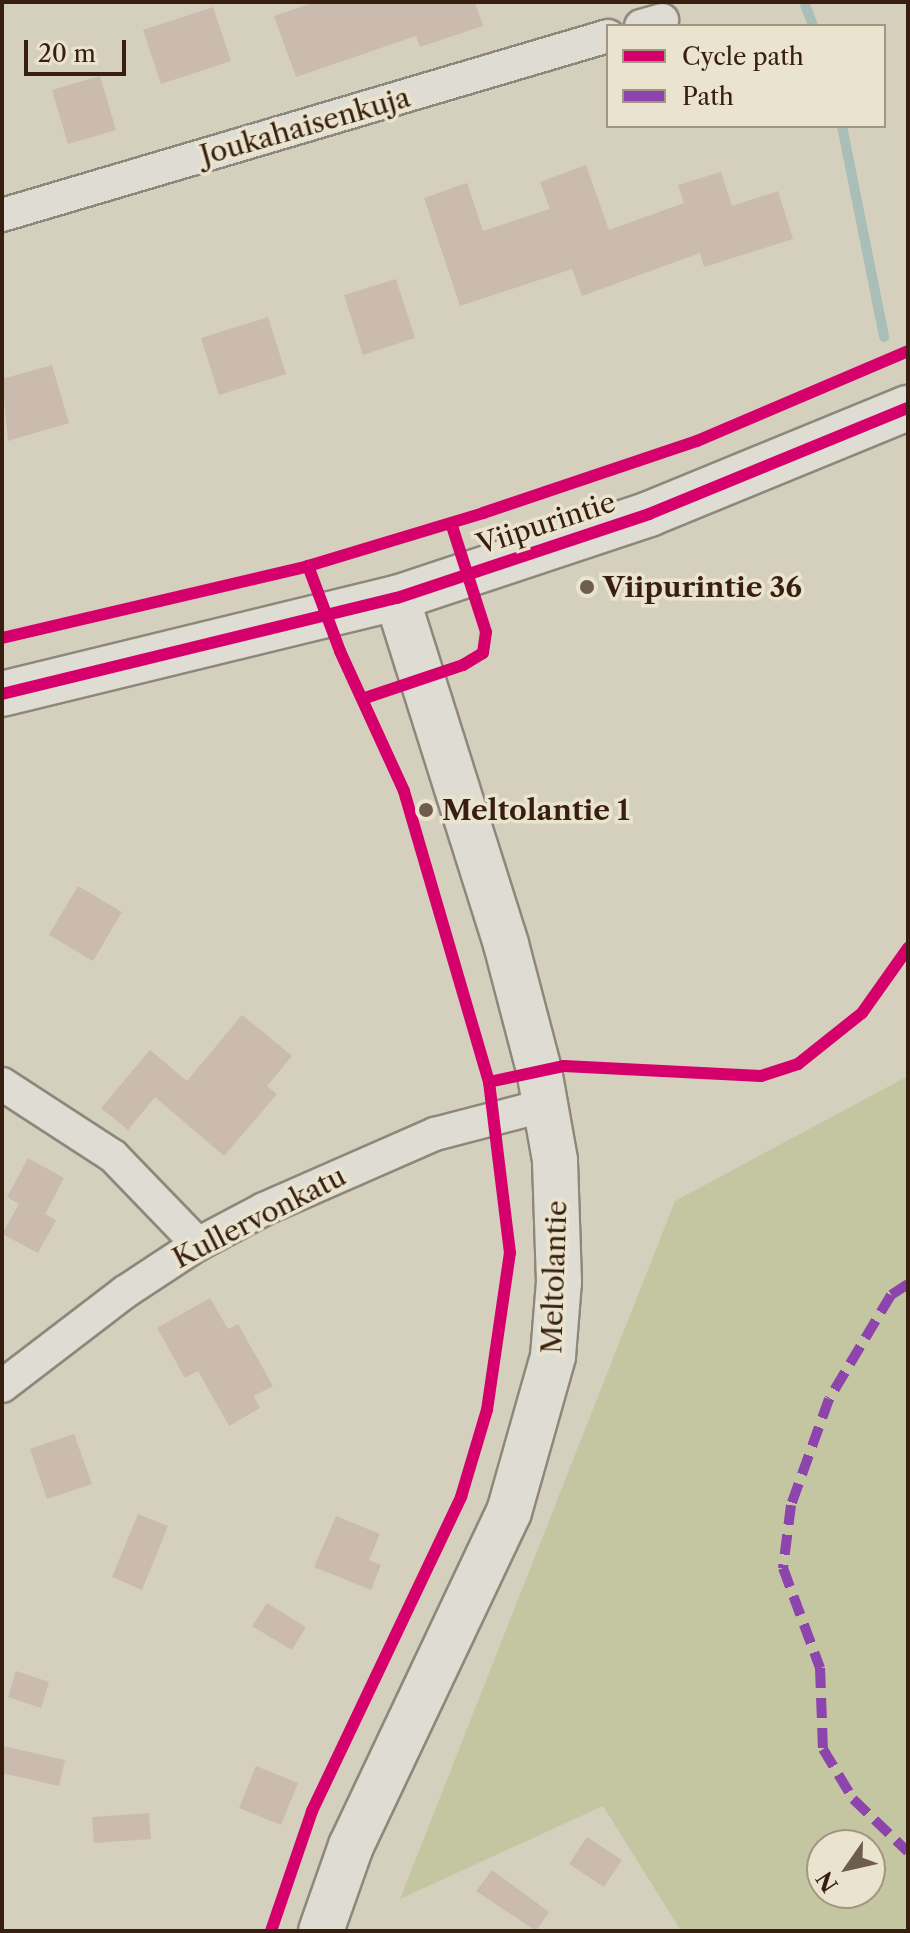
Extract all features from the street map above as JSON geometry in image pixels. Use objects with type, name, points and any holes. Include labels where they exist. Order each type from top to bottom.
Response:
[{"type":"street","name":"Joukahaisenkuja","points":[[2,215],[606,37]]},
{"type":"street","name":"Viipurintie","points":[[3,689],[397,598],[649,514],[908,408]]},
{"type":"street","name":"Meltolantie","points":[[321,1931],[351,1846],[509,1512],[553,1356],[559,1212],[546,1105],[501,929],[397,598]]},
{"type":"street","points":[[2,1084],[113,1156],[198,1244]]},
{"type":"street","name":"Kullervonkatu","points":[[2,1386],[198,1244],[342,1173],[435,1134],[546,1105]]},
{"type":"green space","points":[[908,1076],[908,1931],[681,1931],[603,1806],[400,1899],[675,1201]]},
{"type":"building","points":[[315,2],[475,2],[483,26],[420,47],[416,36],[296,77],[274,16]]},
{"type":"building","points":[[213,7],[231,61],[161,84],[143,30]]},
{"type":"building","points":[[100,76],[116,130],[68,144],[52,90]]},
{"type":"building","points":[[586,165],[609,230],[684,203],[678,185],[721,172],[732,206],[778,191],[793,239],[704,267],[700,253],[582,296],[572,269],[460,306],[424,198],[467,183],[483,231],[550,209],[540,182]]},
{"type":"building","points":[[396,279],[415,338],[363,355],[344,295]]},
{"type":"building","points":[[268,317],[286,374],[219,395],[201,338]]},
{"type":"building","points":[[52,365],[69,423],[8,441],[2,379]]},
{"type":"building","points":[[78,886],[122,912],[93,961],[49,935]]},
{"type":"building","points":[[242,1015],[292,1056],[267,1086],[277,1094],[224,1156],[155,1097],[128,1130],[101,1108],[150,1050],[187,1081]]},
{"type":"building","points":[[28,1158],[64,1178],[45,1214],[56,1220],[38,1253],[2,1234],[19,1204],[7,1197]]},
{"type":"building","points":[[210,1298],[228,1329],[238,1324],[273,1386],[254,1396],[260,1408],[229,1426],[198,1371],[185,1378],[157,1328]]},
{"type":"building","points":[[74,1434],[92,1484],[47,1499],[30,1449]]},
{"type":"building","points":[[138,1514],[168,1526],[142,1590],[112,1577]]},
{"type":"building","points":[[336,1516],[380,1534],[369,1560],[381,1565],[371,1590],[314,1567]]},
{"type":"building","points":[[267,1603],[306,1627],[292,1650],[252,1626]]},
{"type":"building","points":[[16,1671],[49,1682],[41,1708],[8,1697]]},
{"type":"building","points":[[2,1746],[65,1760],[59,1786],[2,1773]]},
{"type":"building","points":[[256,1766],[298,1783],[281,1825],[239,1808]]},
{"type":"building","points":[[149,1813],[151,1839],[94,1843],[92,1817]]},
{"type":"building","points":[[587,1837],[622,1860],[604,1887],[569,1864]]},
{"type":"building","points":[[492,1870],[549,1912],[536,1931],[476,1891]]},
{"type":"waterway","points":[[804,2],[812,24]]},
{"type":"waterway","points":[[842,128],[884,337]]},
{"type":"marked path","points":[[908,1284],[891,1295],[829,1399],[791,1505],[783,1568],[820,1668],[823,1749],[853,1799],[908,1852]]},
{"type":"cycle path","points":[[2,638],[308,566],[483,513],[697,441],[908,351]]},
{"type":"cycle path","points":[[2,694],[397,598],[649,514],[908,408]]},
{"type":"cycle path","points":[[365,698],[463,665],[483,653],[486,632],[451,523]]},
{"type":"cycle path","points":[[271,1931],[312,1811],[461,1497],[487,1410],[510,1253],[489,1082],[404,791],[340,651],[308,566]]},
{"type":"cycle path","points":[[489,1082],[564,1066],[761,1076],[798,1064],[862,1013],[908,948]]},
{"type":"place","name":"Viipurintie 36","points":[[587,587]]},
{"type":"place","name":"Meltolantie 1","points":[[426,810]]}]
